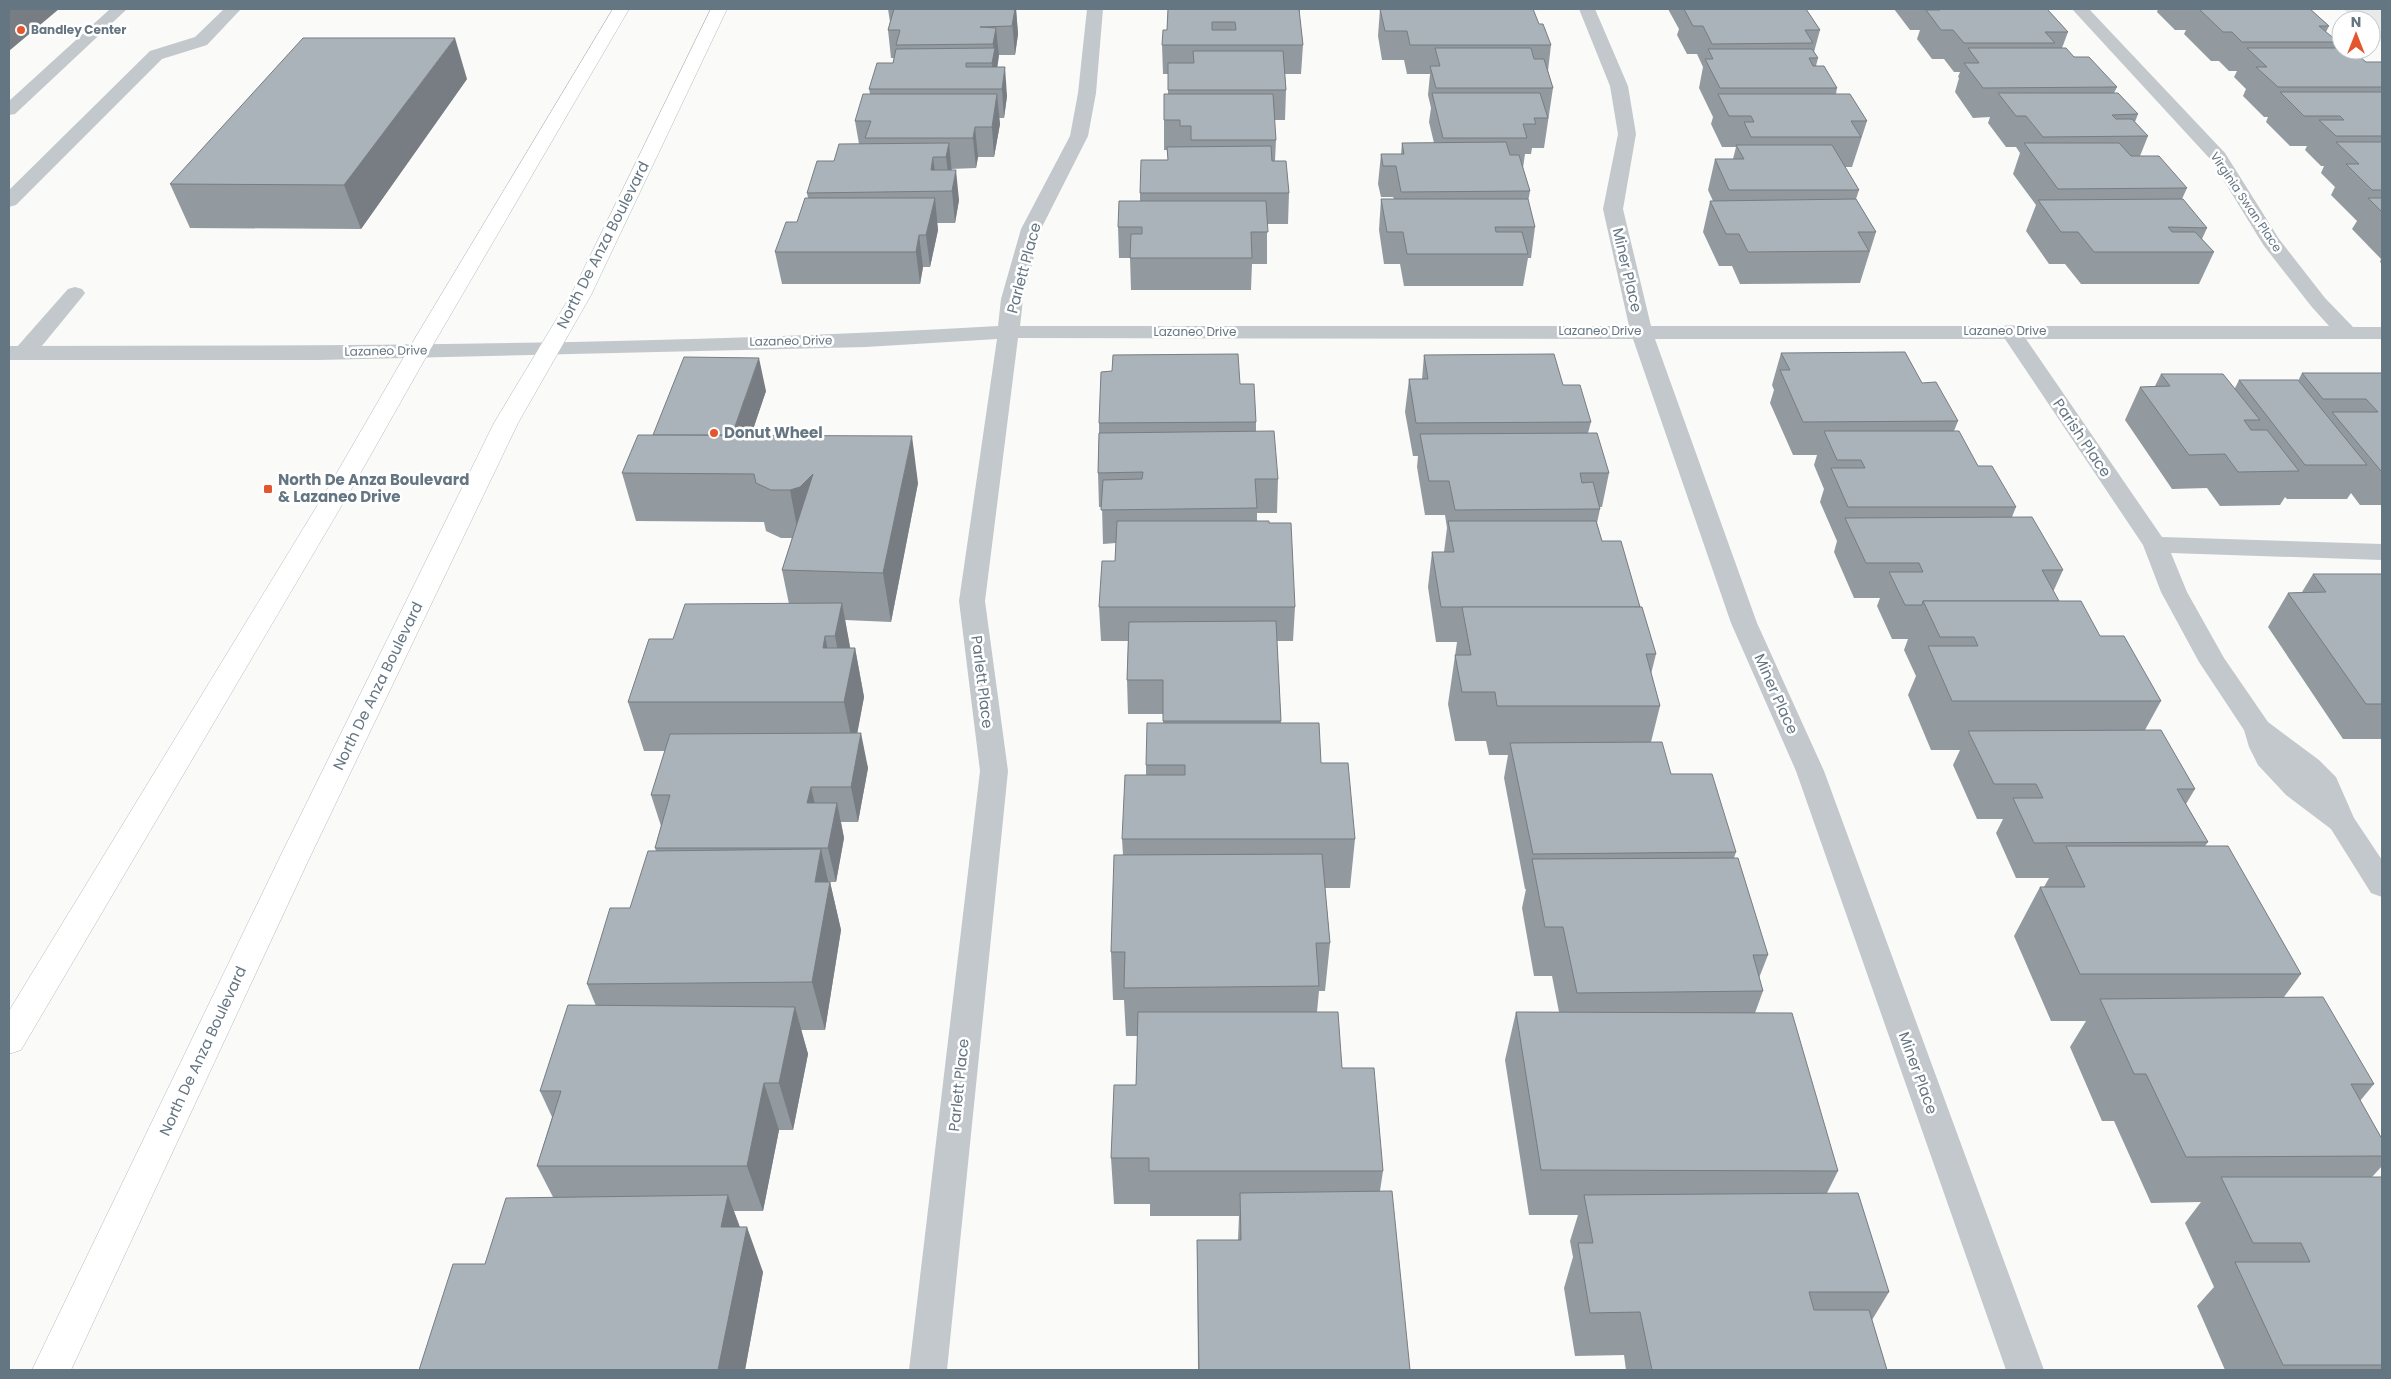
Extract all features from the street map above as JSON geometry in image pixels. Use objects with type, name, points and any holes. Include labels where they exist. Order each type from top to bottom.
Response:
[{"type":"main road","points":[[9,1040],[340,488],[419,350],[621,9]]},
{"type":"main road","name":"North De Anza Boulevard","points":[[51,1370],[294,859],[510,416],[581,295],[719,9]]},
{"type":"street","points":[[9,110],[119,9]]},
{"type":"street","points":[[9,201],[156,54],[201,41],[233,9]]},
{"type":"street","name":"Parlett Place","points":[[928,1370],[994,771],[972,601],[1012,299],[1031,229],[1079,136],[1087,93],[1095,9]]},
{"type":"street","name":"Miner Place","points":[[1587,9],[1619,86],[1627,134],[1613,209],[1641,331],[1744,623],[1810,771],[2025,1370]]},
{"type":"street","name":"Virginia Swan Place","points":[[2080,9],[2218,157],[2271,242],[2318,302],[2347,333]]},
{"type":"street","points":[[16,353],[75,293]]},
{"type":"street","name":"Lazaneo Drive","points":[[16,353],[319,353],[866,340],[1008,332],[2010,331],[2382,333]]},
{"type":"street","name":"Parish Place","points":[[2010,331],[2155,545],[2174,592],[2209,655],[2258,729],[2263,748],[2278,769],[2296,787],[2341,821],[2382,885]]},
{"type":"street","points":[[2155,545],[2382,552]]},
{"type":"shaded area","points":[[2343,9],[2382,9],[2382,42],[2381,10]]},
{"type":"building","points":[[894,9],[1015,9],[1012,26],[980,27],[996,28],[993,44],[896,45],[900,30],[888,30]]},
{"type":"building","points":[[1168,9],[1299,9],[1303,45],[1162,45],[1163,30],[1167,30]],"holes":[[[1212,22],[1235,22],[1236,30],[1212,30]]]},
{"type":"building","points":[[1380,9],[1533,9],[1539,24],[1543,24],[1551,45],[1410,45],[1407,31],[1385,31]]},
{"type":"building","points":[[1684,9],[1806,9],[1820,30],[1805,30],[1813,43],[1712,44],[1703,26],[1693,26]]},
{"type":"building","points":[[2047,9],[2068,32],[2045,32],[2055,43],[1964,43],[1953,30],[1941,30],[1926,10]]},
{"type":"building","points":[[2199,9],[2310,9],[2329,26],[2319,26],[2331,36],[2331,42],[2242,42],[2232,32],[2223,32]]},
{"type":"building","points":[[303,38],[455,38],[344,185],[170,184]]},
{"type":"building","points":[[995,48],[992,63],[966,63],[966,67],[1005,67],[1002,89],[869,89],[877,63],[893,63],[896,49]]},
{"type":"building","points":[[1435,48],[1531,48],[1534,59],[1544,59],[1553,88],[1436,88],[1430,66],[1440,66]]},
{"type":"building","points":[[1968,48],[2066,48],[2074,57],[2089,57],[2117,87],[1983,88],[1964,63],[1979,63]]},
{"type":"building","points":[[2247,48],[2331,48],[2331,60],[2381,62],[2382,87],[2278,87],[2256,67],[2267,67]]},
{"type":"building","points":[[1708,49],[1812,49],[1818,58],[1809,58],[1813,66],[1824,66],[1837,88],[1720,88],[1705,59],[1713,59]]},
{"type":"building","points":[[1193,51],[1283,51],[1286,90],[1168,90],[1168,63],[1194,63]]},
{"type":"building","points":[[2280,92],[2382,92],[2382,136],[2336,136],[2319,120],[2344,120],[2340,116],[2304,116]]},
{"type":"building","points":[[1432,93],[1540,93],[1548,118],[1534,118],[1536,124],[1523,124],[1527,138],[1443,138]]},
{"type":"building","points":[[1998,93],[2118,93],[2138,114],[2112,115],[2116,119],[2132,119],[2148,136],[2043,137],[2026,116],[2016,116]]},
{"type":"building","points":[[863,94],[997,94],[992,127],[975,127],[973,138],[865,138],[871,121],[855,121]]},
{"type":"building","points":[[1164,94],[1273,94],[1276,140],[1191,140],[1191,126],[1180,126],[1180,120],[1164,120]]},
{"type":"building","points":[[1718,94],[1850,94],[1867,121],[1851,121],[1861,137],[1751,137],[1744,122],[1754,122],[1751,116],[1729,116]]},
{"type":"building","points":[[1506,142],[1510,155],[1519,155],[1530,191],[1401,192],[1396,166],[1383,166],[1381,154],[1404,154],[1402,143]]},
{"type":"building","points":[[2336,142],[2382,142],[2382,190],[2372,190],[2346,164],[2359,164]]},
{"type":"building","points":[[949,143],[946,157],[933,157],[931,170],[956,170],[952,191],[807,193],[817,161],[834,161],[839,144]]},
{"type":"building","points":[[2024,143],[2119,143],[2131,156],[2159,156],[2187,188],[2058,189]]},
{"type":"building","points":[[1736,145],[1832,145],[1859,190],[1729,190],[1715,159],[1744,159]]},
{"type":"building","points":[[1271,146],[1272,161],[1286,161],[1289,193],[1140,193],[1141,160],[1168,160],[1167,147]]},
{"type":"building","points":[[805,198],[935,198],[926,235],[919,235],[916,252],[775,252],[786,222],[797,222]]},
{"type":"building","points":[[2368,198],[2382,198],[2382,212]]},
{"type":"building","points":[[1381,199],[1528,199],[1535,227],[1495,227],[1496,232],[1522,232],[1528,254],[1407,254],[1403,232],[1387,232]]},
{"type":"building","points":[[1856,199],[1876,232],[1858,232],[1869,251],[1748,252],[1739,234],[1726,234],[1710,201]]},
{"type":"building","points":[[2183,199],[2207,228],[2168,227],[2172,232],[2195,232],[2214,252],[2094,252],[2078,232],[2061,232],[2038,200]]},
{"type":"building","points":[[1119,201],[1266,201],[1268,232],[1251,232],[1252,258],[1130,258],[1131,234],[1142,234],[1142,227],[1118,227]]},
{"type":"building","points":[[1905,352],[1922,383],[1936,382],[1958,421],[1803,422],[1780,370],[1790,370],[1781,353]]},
{"type":"building","points":[[1238,354],[1240,384],[1254,384],[1256,422],[1099,423],[1101,372],[1112,371],[1113,355]]},
{"type":"building","points":[[1554,354],[1563,385],[1580,385],[1591,422],[1416,423],[1409,379],[1428,379],[1424,355]]},
{"type":"building","points":[[684,357],[759,358],[732,435],[653,435]]},
{"type":"building","points":[[2302,373],[2382,373],[2382,471],[2332,412],[2378,412],[2366,399],[2323,399]]},
{"type":"building","points":[[2161,374],[2223,374],[2260,420],[2244,420],[2251,430],[2267,430],[2299,471],[2238,472],[2225,454],[2189,455],[2140,387],[2170,386]]},
{"type":"building","points":[[2239,380],[2298,380],[2367,465],[2305,465]]},
{"type":"building","points":[[1274,431],[1278,479],[1255,479],[1257,508],[1101,510],[1103,480],[1142,479],[1143,472],[1098,473],[1099,433]]},
{"type":"building","points":[[1824,431],[1959,431],[1978,466],[1992,466],[2016,507],[1848,507],[1831,468],[1865,468],[1861,460],[1837,460]]},
{"type":"building","points":[[1597,433],[1609,473],[1580,473],[1582,483],[1593,482],[1600,509],[1455,510],[1449,481],[1429,481],[1420,434]]},
{"type":"building","points":[[638,435],[912,436],[883,573],[782,570],[813,474],[800,487],[790,490],[771,490],[756,483],[754,474],[622,473]]},
{"type":"building","points":[[2032,517],[2063,570],[2042,570],[2059,601],[1923,601],[1922,605],[1905,605],[1889,572],[1923,572],[1919,563],[1866,563],[1845,518]]},
{"type":"building","points":[[1117,521],[1269,521],[1269,523],[1291,523],[1295,607],[1099,607],[1102,561],[1115,561]]},
{"type":"building","points":[[1448,521],[1596,521],[1602,541],[1621,541],[1640,607],[1441,607],[1432,552],[1454,552]]},
{"type":"building","points":[[2313,574],[2382,575],[2382,704],[2366,704],[2288,593],[2326,592]]},
{"type":"building","points":[[1923,601],[2081,601],[2100,636],[2124,636],[2161,701],[1952,701],[1928,646],[1978,646],[1974,637],[1940,637]]},
{"type":"building","points":[[842,603],[835,636],[825,636],[823,648],[855,648],[844,702],[628,702],[649,639],[673,639],[685,604]]},
{"type":"building","points":[[1462,607],[1642,607],[1656,654],[1646,654],[1660,706],[1497,706],[1495,692],[1462,692],[1455,655],[1471,655]]},
{"type":"building","points":[[1276,621],[1281,721],[1163,721],[1163,680],[1127,680],[1129,622]]},
{"type":"building","points":[[1147,723],[1319,723],[1321,763],[1348,763],[1355,839],[1122,839],[1125,775],[1185,775],[1185,765],[1146,765]]},
{"type":"building","points":[[2161,730],[2195,789],[2177,789],[2208,842],[2034,843],[2013,798],[2043,798],[2036,784],[1994,784],[1968,731]]},
{"type":"building","points":[[861,733],[851,787],[811,787],[807,803],[837,803],[828,848],[655,848],[670,795],[651,795],[670,734]]},
{"type":"building","points":[[1662,742],[1671,774],[1712,774],[1736,852],[1533,854],[1510,743]]},
{"type":"building","points":[[2066,846],[2228,846],[2301,974],[2080,974],[2040,887],[2085,887]]},
{"type":"building","points":[[821,849],[815,882],[830,882],[812,982],[587,984],[610,908],[630,908],[648,851]]},
{"type":"building","points":[[1322,854],[1330,943],[1316,943],[1319,986],[1124,988],[1125,952],[1111,952],[1114,855]]},
{"type":"building","points":[[1738,858],[1768,955],[1753,955],[1763,991],[1577,993],[1563,927],[1545,927],[1532,859]]},
{"type":"building","points":[[2323,997],[2374,1084],[2351,1084],[2382,1139],[2382,1156],[2186,1157],[2146,1074],[2134,1074],[2100,999]]},
{"type":"building","points":[[568,1005],[795,1007],[779,1083],[764,1083],[747,1166],[537,1166],[561,1091],[540,1091]]},
{"type":"building","points":[[1138,1012],[1338,1012],[1342,1068],[1374,1068],[1383,1171],[1149,1171],[1149,1158],[1111,1158],[1114,1085],[1136,1085]]},
{"type":"building","points":[[1516,1012],[1792,1013],[1838,1171],[1541,1170]]},
{"type":"building","points":[[2221,1177],[2382,1177],[2382,1365],[2283,1365],[2235,1262],[2310,1262],[2301,1243],[2253,1243]]},
{"type":"building","points":[[1392,1191],[1410,1370],[1199,1370],[1197,1240],[1241,1240],[1240,1193]]},
{"type":"building","points":[[1858,1193],[1889,1292],[1809,1292],[1814,1310],[1869,1310],[1887,1370],[1652,1370],[1640,1312],[1590,1313],[1578,1243],[1593,1243],[1584,1195]]},
{"type":"building","points":[[728,1195],[721,1227],[747,1227],[718,1370],[419,1370],[453,1264],[485,1264],[506,1198]]},
{"type":"place","name":"Bandley Center","points":[[21,30]]},
{"type":"place","name":"Donut Wheel","points":[[714,433]]},
{"type":"place","name":"North De Anza Boulevard & Lazaneo Drive","points":[[268,489]]}]
